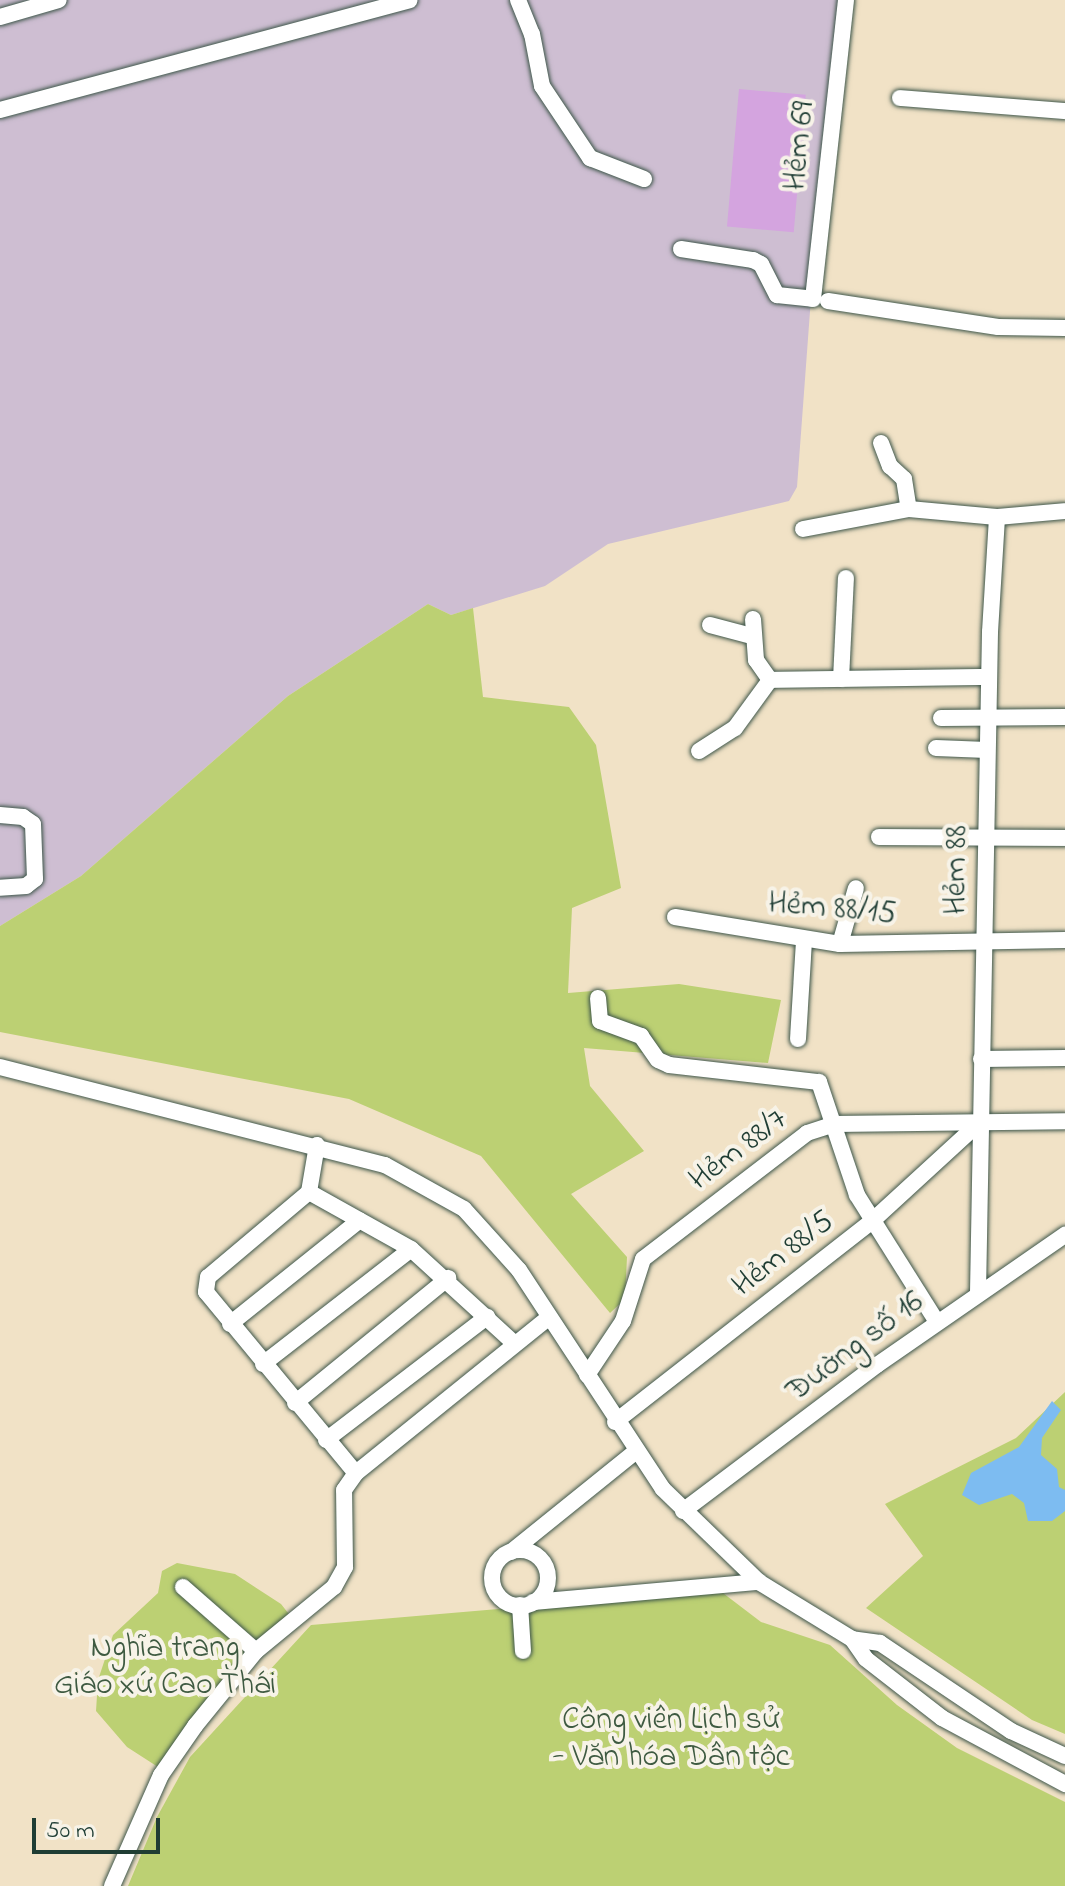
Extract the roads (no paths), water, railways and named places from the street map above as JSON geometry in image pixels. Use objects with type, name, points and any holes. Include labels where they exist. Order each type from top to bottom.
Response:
[{"type":"street","points":[[0,17],[59,0]]},
{"type":"street","points":[[0,110],[410,0]]},
{"type":"street","points":[[518,0],[532,34],[542,86],[590,158],[644,179]]},
{"type":"street","name":"Hẻm 69","points":[[817,299],[846,0]]},
{"type":"street","points":[[900,98],[1065,111]]},
{"type":"street","points":[[681,249],[753,260],[766,272],[772,289],[786,297],[998,327],[1065,328]]},
{"type":"street","points":[[881,443],[890,466],[904,479],[909,509]]},
{"type":"street","points":[[803,529],[909,509],[997,517],[1065,511]]},
{"type":"street","name":"Hẻm 88","points":[[978,1293],[987,750],[997,517]]},
{"type":"street","points":[[841,679],[846,578]]},
{"type":"street","points":[[710,625],[753,627],[759,671],[770,680],[989,677]]},
{"type":"street","points":[[699,751],[735,728],[770,680]]},
{"type":"street","points":[[941,718],[1065,717]]},
{"type":"street","points":[[936,748],[987,750]]},
{"type":"street","points":[[0,815],[23,817],[33,824],[35,879],[26,886],[0,888]]},
{"type":"street","points":[[879,837],[1065,838]]},
{"type":"street","points":[[840,944],[856,888]]},
{"type":"street","name":"Hẻm 88/15","points":[[675,917],[840,944],[1065,940]]},
{"type":"street","points":[[798,1039],[804,940]]},
{"type":"street","points":[[598,998],[600,1021],[641,1036],[658,1060],[669,1065],[812,1077],[824,1087],[834,1124],[871,1222],[937,1322]]},
{"type":"street","points":[[981,1059],[1065,1058]]},
{"type":"street","points":[[0,1067],[317,1145],[385,1165],[464,1209],[519,1270],[635,1452],[683,1511],[759,1582],[852,1639],[880,1643],[1011,1731],[1065,1756]]},
{"type":"street","name":"Hẻm 88/7","points":[[587,1375],[623,1321],[643,1259],[807,1133],[834,1124],[1065,1121]]},
{"type":"street","name":"Hẻm 88/5","points":[[615,1422],[871,1222],[979,1123]]},
{"type":"street","points":[[317,1145],[309,1192],[208,1277],[206,1292],[356,1473]]},
{"type":"street","points":[[309,1192],[411,1249],[448,1278],[515,1344]]},
{"type":"street","points":[[230,1324],[360,1220]]},
{"type":"street","name":"Đường số 16","points":[[683,1511],[937,1322],[1065,1235]]},
{"type":"street","points":[[263,1364],[411,1249]]},
{"type":"street","points":[[295,1403],[448,1278]]},
{"type":"street","points":[[326,1440],[487,1317]]},
{"type":"street","points":[[112,1886],[161,1775],[256,1651],[334,1587],[345,1567],[343,1502],[356,1473],[549,1317]]},
{"type":"street","points":[[635,1452],[497,1562],[492,1578],[504,1600],[526,1604],[759,1582]]},
{"type":"street","points":[[511,1552],[529,1551],[543,1562],[548,1580],[526,1604],[523,1651]]},
{"type":"street","points":[[183,1587],[256,1651]]},
{"type":"street","points":[[852,1639],[866,1659],[932,1712],[1065,1784]]},
{"type":"water","points":[[1052,1401],[1061,1410],[1042,1438],[1041,1455],[1057,1469],[1059,1487],[1065,1490],[1065,1511],[1052,1521],[1028,1521],[1024,1503],[1012,1494],[979,1505],[962,1495],[971,1473],[1019,1447]]},
{"type":"park label","name":"Nghĩa trang Giáo xứ Cao Thái","points":[[165,1668]]},
{"type":"park label","name":"Công viên Lịch sử - Văn hóa Dân tộc","points":[[671,1740]]}]
